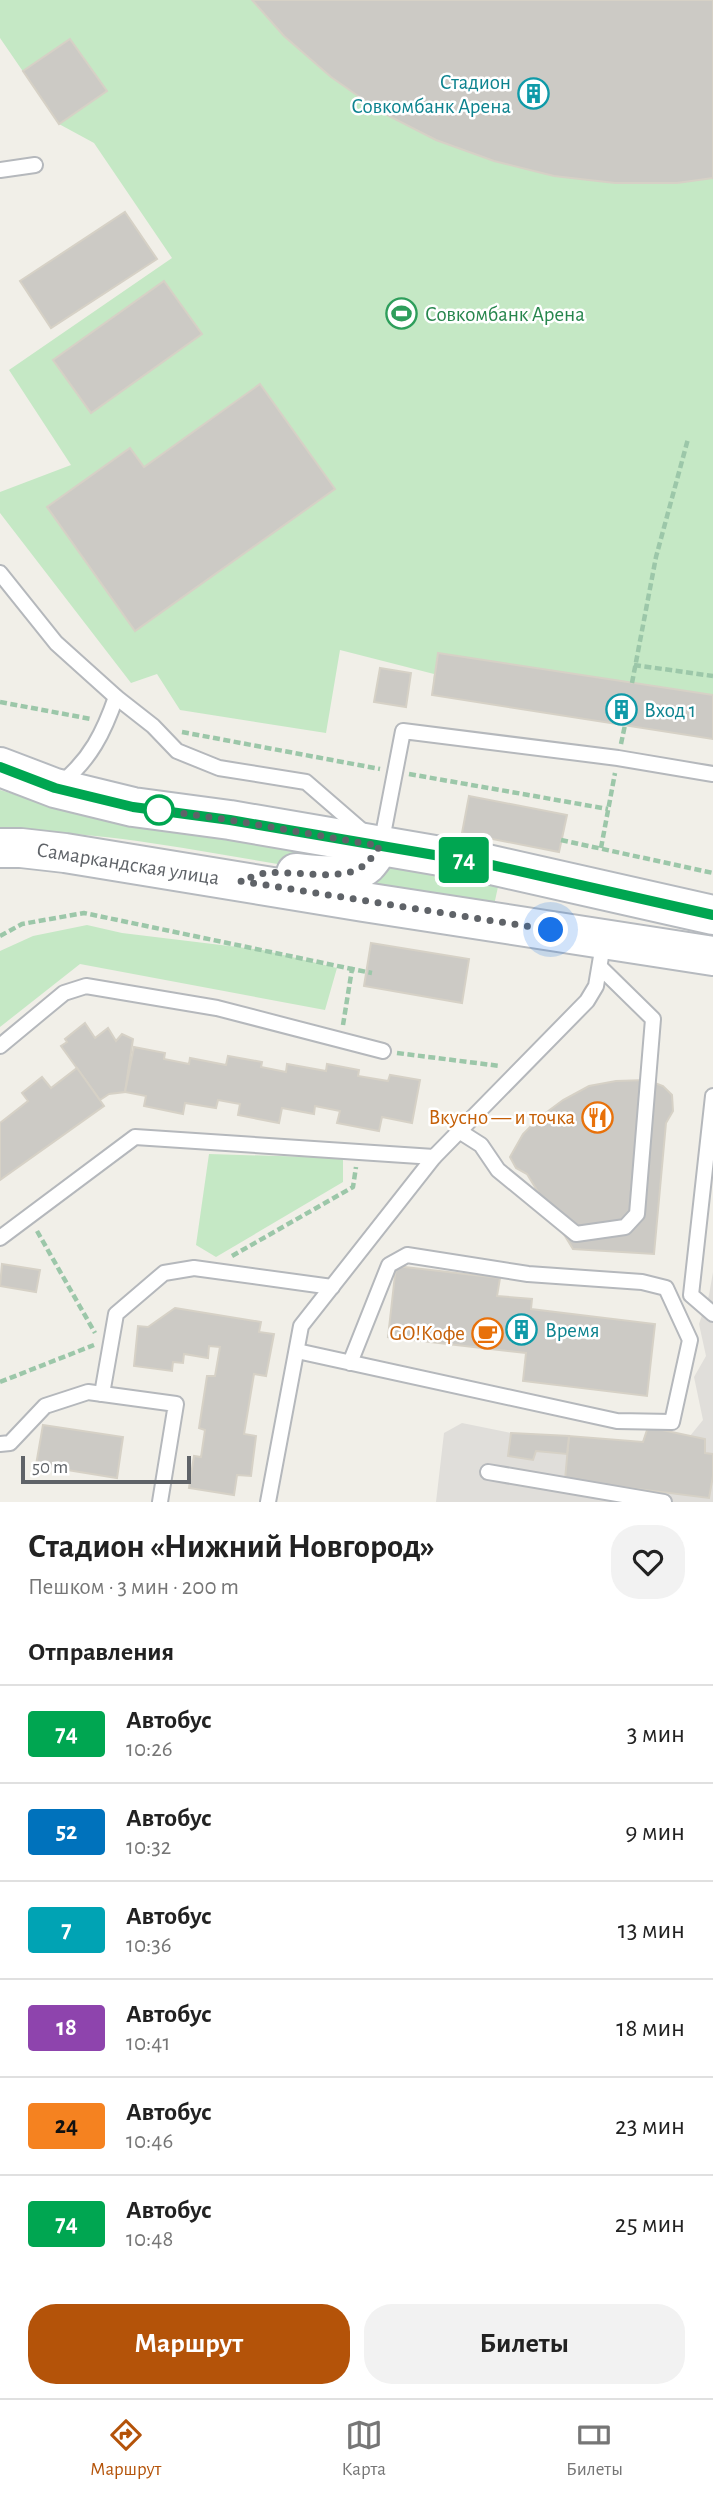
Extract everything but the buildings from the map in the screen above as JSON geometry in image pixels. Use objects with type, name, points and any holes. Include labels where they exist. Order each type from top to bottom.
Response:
[{"type":"main road","points":[[0,767],[55,788],[133,807],[230,820],[487,864],[713,915]]},
{"type":"main road","points":[[240,881],[267,872],[329,875],[348,873],[366,865],[380,846]]},
{"type":"main road","name":"Самаркандская улица","points":[[0,848],[65,853],[240,881],[602,953],[713,956]]},
{"type":"lane","points":[[0,170],[35,166]]},
{"type":"lane","points":[[0,573],[55,643],[153,726],[177,751],[219,768],[306,782],[380,846],[403,731],[618,758],[713,774]]},
{"type":"lane","points":[[55,788],[82,767],[108,722],[116,697]]},
{"type":"lane","points":[[268,1502],[301,1326],[434,1157],[587,1001],[596,986],[602,953]]},
{"type":"lane","points":[[459,1131],[481,1145],[498,1170],[576,1234],[625,1227],[637,1214],[653,1019],[602,953]]},
{"type":"lane","points":[[0,1046],[64,993],[86,986],[217,1007],[383,1051]]},
{"type":"lane","points":[[713,1096],[691,1295],[713,1314]]},
{"type":"lane","points":[[0,1238],[135,1137],[434,1157]]},
{"type":"lane","points":[[296,1351],[350,1363],[617,1421],[672,1422],[690,1340],[666,1288],[642,1282],[528,1274],[407,1255],[389,1265],[350,1363]]},
{"type":"lane","points":[[102,1394],[116,1314],[164,1273],[194,1268],[332,1287]]},
{"type":"lane","points":[[0,1444],[10,1443],[45,1406],[88,1392],[176,1404],[160,1502]]},
{"type":"lane","points":[[488,1472],[664,1502]]},
{"type":"path","points":[[632,683],[656,557],[688,439]]},
{"type":"path","points":[[634,665],[713,677]]},
{"type":"path","points":[[0,702],[108,722]]},
{"type":"path","points":[[153,726],[608,809],[601,848]]},
{"type":"path","points":[[561,840],[713,873]]},
{"type":"path","points":[[0,936],[22,924],[84,914],[372,973]]},
{"type":"path","points":[[341,1040],[352,970]]},
{"type":"path","points":[[383,1051],[522,1068]]},
{"type":"path","points":[[207,1270],[353,1187],[359,1152]]},
{"type":"path","points":[[0,1382],[100,1343],[29,1216]]},
{"type":"shaded area","points":[[713,1272],[713,1502],[436,1502],[444,1433],[462,1423],[511,1433],[642,1442],[648,1427],[690,1436],[703,1420],[694,1377],[706,1356],[699,1324],[709,1295]]},
{"type":"green space","name":"Совкомбанк Арена","points":[[0,0],[713,0],[713,739],[432,695],[434,674],[340,650],[326,733],[180,710],[157,674],[131,683],[0,513],[0,492],[71,465],[9,370],[172,258],[94,143],[59,124],[0,38]]},
{"type":"green space","points":[[0,790],[51,805],[334,853],[304,868],[115,838],[0,832]]},
{"type":"green space","points":[[392,861],[499,882],[493,910],[365,889]]},
{"type":"green space","points":[[87,925],[122,933],[263,950],[337,968],[325,1010],[80,964],[0,1027],[0,951],[33,936]]},
{"type":"green space","points":[[209,1154],[343,1158],[343,1182],[216,1257],[196,1245]]},
{"type":"bus line","name":"74","points":[[0,767],[55,788],[133,807],[230,820],[487,864],[713,915]]},
{"type":"place","name":"Стадион Совкомбанк Арена","points":[[534,94]]},
{"type":"place","name":"Совкомбанк Арена","points":[[402,314]]},
{"type":"place","name":"Вход 1","points":[[621,710]]},
{"type":"place","name":"Вкусно — и точка","points":[[598,1117]]},
{"type":"place","name":"Время","points":[[522,1330]]},
{"type":"place","name":"GO!Кофе","points":[[488,1333]]},
{"type":"route","points":[[159,810],[380,846],[366,865],[348,873],[329,875],[267,872],[240,881],[551,930]]}]
